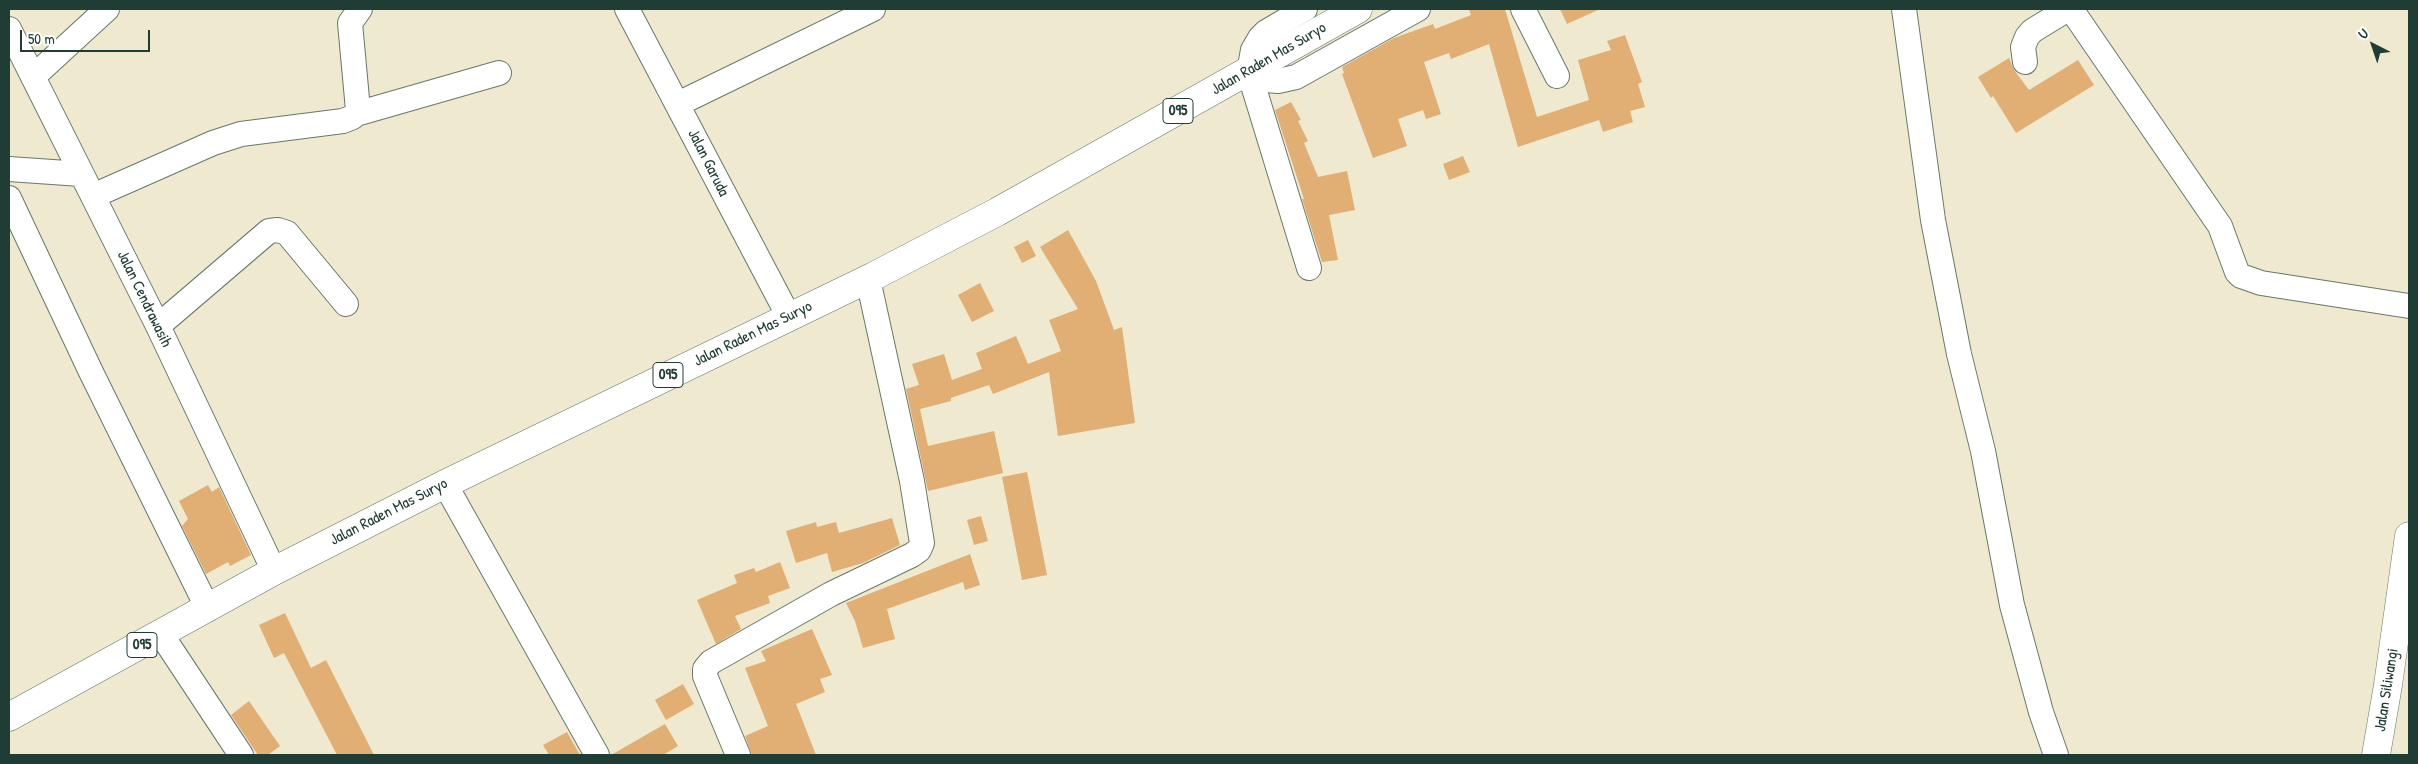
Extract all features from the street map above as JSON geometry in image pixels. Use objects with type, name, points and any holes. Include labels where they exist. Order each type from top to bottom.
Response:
[{"type":"main road","name":"Jalan Raden Mas Suryo","points":[[9,717],[274,571],[445,484],[868,279],[1250,72],[1358,9]]},
{"type":"main road","name":"Jalan Siliwangi","points":[[2376,755],[2399,682],[2409,536]]},
{"type":"street","points":[[33,77],[108,9]]},
{"type":"street","points":[[356,114],[358,110],[350,23],[360,9]]},
{"type":"street","name":"Jalan Garuda","points":[[627,9],[789,316]]},
{"type":"street","points":[[678,104],[873,9]]},
{"type":"street","points":[[1305,9],[1266,32],[1260,38],[1253,50],[1250,72],[1310,268]]},
{"type":"street","points":[[1250,72],[1266,80],[1278,81],[1296,77],[1418,9]]},
{"type":"street","points":[[1523,9],[1557,76]]},
{"type":"street","points":[[1904,9],[1932,220],[1959,354],[1983,451],[2012,605],[2041,712],[2056,755]]},
{"type":"street","points":[[2025,62],[2023,47],[2027,37],[2032,31],[2069,9],[2220,226],[2234,267],[2241,276],[2261,282],[2409,306]]},
{"type":"street","name":"Jalan Cendrawasih","points":[[9,29],[158,326],[274,571]]},
{"type":"street","points":[[93,196],[213,143],[241,134],[343,121],[356,114],[499,73]]},
{"type":"street","points":[[9,169],[81,174]]},
{"type":"street","points":[[9,198],[91,372],[208,609]]},
{"type":"street","points":[[158,326],[269,231],[278,230],[287,233],[346,304]]},
{"type":"street","points":[[738,755],[705,676],[705,668],[711,662],[831,594],[912,555],[922,543],[912,481],[868,279]]},
{"type":"street","points":[[445,484],[597,755]]},
{"type":"street","points":[[161,634],[241,755]]},
{"type":"building","points":[[1469,9],[1505,9],[1537,117],[1589,100],[1578,60],[1611,50],[1607,41],[1625,35],[1642,82],[1638,84],[1645,107],[1630,111],[1633,122],[1603,132],[1599,120],[1518,147],[1489,44],[1451,59],[1449,53],[1424,62],[1441,114],[1426,119],[1423,110],[1398,119],[1407,146],[1373,158],[1342,74],[1344,73],[1342,67],[1394,38],[1433,24],[1435,29],[1471,15]]},
{"type":"building","points":[[1560,9],[1600,9],[1567,24]]},
{"type":"building","points":[[2009,58],[2014,70],[2029,90],[2078,60],[2094,85],[2016,133],[1993,96],[1991,98],[1978,77]]},
{"type":"building","points":[[1291,102],[1301,120],[1298,121],[1308,141],[1304,143],[1318,177],[1347,171],[1355,210],[1329,215],[1338,260],[1322,262],[1275,110]]},
{"type":"building","points":[[1463,156],[1470,172],[1449,180],[1443,164]]},
{"type":"building","points":[[1068,230],[1096,281],[1114,330],[1122,327],[1135,423],[1058,436],[1049,372],[993,394],[989,385],[951,398],[951,401],[920,409],[928,446],[994,431],[1003,473],[928,491],[906,389],[919,385],[912,364],[944,354],[952,380],[982,369],[976,353],[1016,336],[1028,364],[1061,351],[1049,320],[1078,309],[1040,247]]},
{"type":"building","points":[[1028,240],[1036,256],[1022,263],[1014,247]]},
{"type":"building","points":[[980,283],[994,311],[972,322],[958,295]]},
{"type":"building","points":[[1027,472],[1047,575],[1022,580],[1002,477]]},
{"type":"building","points":[[208,485],[212,492],[219,487],[251,555],[230,566],[228,562],[206,574],[182,526],[188,519],[179,501]]},
{"type":"building","points":[[981,516],[988,541],[974,545],[967,520]]},
{"type":"building","points":[[892,518],[900,545],[863,563],[832,572],[827,553],[796,563],[786,531],[816,522],[817,527],[836,522],[839,533]]},
{"type":"building","points":[[970,554],[980,585],[965,590],[963,582],[887,609],[895,639],[863,648],[855,621],[846,603]]},
{"type":"building","points":[[780,562],[790,588],[768,596],[770,603],[735,616],[741,629],[716,644],[697,600],[737,583],[734,575],[754,568],[756,572]]},
{"type":"building","points":[[285,613],[311,668],[326,660],[374,755],[337,755],[284,653],[274,658],[259,625]]},
{"type":"building","points":[[812,629],[832,675],[820,679],[825,692],[796,704],[816,755],[752,755],[745,736],[768,726],[745,668],[766,661],[761,651]]},
{"type":"building","points":[[683,684],[694,704],[666,720],[655,700]]},
{"type":"building","points":[[249,701],[280,746],[268,755],[258,755],[231,715]]},
{"type":"building","points":[[665,724],[678,746],[663,755],[611,755]]},
{"type":"building","points":[[567,732],[580,755],[549,755],[543,745]]}]
